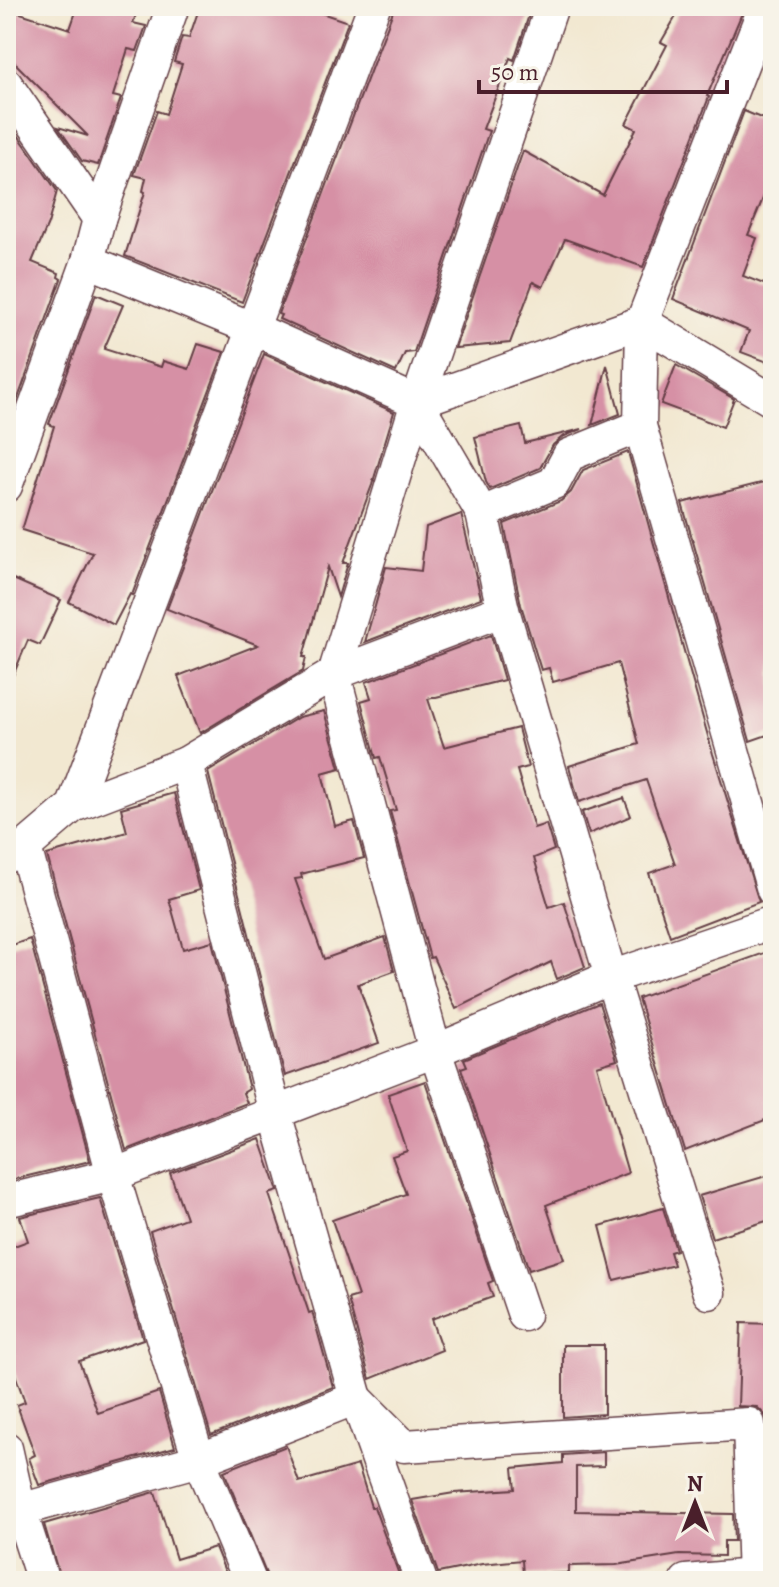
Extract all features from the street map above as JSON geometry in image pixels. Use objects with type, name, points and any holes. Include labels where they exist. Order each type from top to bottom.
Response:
[{"type":"street","points":[[6,486],[88,261],[99,219],[173,6]]},
{"type":"street","points":[[73,806],[374,6]]},
{"type":"street","points":[[524,1315],[435,1051],[334,674],[417,402],[552,6]]},
{"type":"street","points":[[765,6],[642,322],[640,426],[773,890]]},
{"type":"street","points":[[6,84],[99,219]]},
{"type":"street","points":[[88,261],[254,329],[417,402],[482,513],[503,610],[611,977],[709,1293]]},
{"type":"street","points":[[417,402],[642,322]]},
{"type":"street","points":[[642,322],[773,401]]},
{"type":"street","points":[[482,513],[554,483],[569,455],[640,426]]},
{"type":"street","points":[[250,1581],[199,1460],[16,852],[73,806],[186,763],[334,674],[503,610]]},
{"type":"street","points":[[186,763],[275,1113],[356,1398],[421,1581]]},
{"type":"street","points":[[6,1201],[113,1175],[435,1051],[611,977],[773,922]]},
{"type":"street","points":[[356,1398],[404,1446],[761,1423],[754,1578],[686,1581]]},
{"type":"street","points":[[20,1510],[199,1460],[356,1398]]},
{"type":"street","points":[[6,1448],[20,1510],[43,1581]]},
{"type":"building","points":[[78,6],[139,6],[133,23],[146,26],[137,51],[128,49],[113,96],[121,98],[98,165],[82,161],[58,127],[88,136],[6,54],[14,11],[70,29]]},
{"type":"building","points":[[200,6],[301,6],[348,22],[242,302],[125,256],[145,192],[146,178],[134,175],[157,111],[166,114],[182,64],[174,62],[182,37],[189,38]]},
{"type":"building","points":[[395,6],[532,6],[514,60],[510,58],[483,129],[489,131],[414,352],[405,353],[396,372],[279,319],[281,315],[278,314]]},
{"type":"building","points":[[682,6],[745,6],[707,96],[643,267],[565,239],[543,287],[533,282],[510,343],[455,348],[523,151],[603,195],[636,129],[626,124],[667,45],[661,42]]},
{"type":"building","points":[[744,111],[773,123],[773,174],[748,235],[757,238],[743,276],[766,285],[770,274],[773,275],[773,364],[741,352],[749,331],[673,299]]},
{"type":"building","points":[[6,118],[57,191],[48,224],[32,262],[59,273],[61,279],[13,412],[6,409]]},
{"type":"building","points":[[96,294],[123,305],[104,349],[161,367],[163,361],[189,369],[198,344],[224,352],[132,595],[114,625],[69,602],[93,553],[22,530],[54,426],[49,424]]},
{"type":"building","points":[[264,354],[394,412],[372,485],[343,563],[348,563],[338,597],[328,567],[303,657],[306,657],[303,671],[200,733],[178,676],[258,645],[167,609]]},
{"type":"building","points":[[607,365],[620,414],[592,425]]},
{"type":"building","points":[[676,365],[734,399],[723,427],[661,404]]},
{"type":"building","points":[[521,426],[525,443],[582,429],[562,437],[553,445],[540,468],[490,489],[475,437]]},
{"type":"building","points":[[628,452],[713,754],[759,902],[670,936],[649,873],[675,864],[646,780],[579,802],[569,766],[639,744],[618,663],[553,682],[549,668],[541,670],[521,605],[504,524],[561,501],[571,492],[583,470]]},
{"type":"building","points":[[773,480],[773,733],[750,741],[682,503]]},
{"type":"building","points":[[461,514],[481,598],[365,642],[386,567],[421,571],[426,527]]},
{"type":"building","points":[[13,579],[61,600],[40,645],[28,640],[6,692],[6,594]]},
{"type":"building","points":[[491,635],[504,680],[428,699],[444,747],[518,728],[528,767],[517,770],[534,828],[546,824],[554,850],[534,858],[549,907],[564,902],[585,967],[557,979],[551,962],[456,1009],[433,957],[430,958],[390,811],[396,810],[380,757],[376,758],[361,701],[371,698],[366,682]]},
{"type":"building","points":[[324,711],[340,768],[322,773],[335,826],[354,821],[364,858],[301,874],[302,878],[295,879],[324,959],[385,937],[394,971],[358,984],[379,1043],[285,1076],[208,772],[299,717]]},
{"type":"building","points":[[174,793],[199,890],[169,899],[183,949],[212,941],[249,1089],[243,1093],[247,1103],[126,1150],[47,855],[127,832],[121,808]]},
{"type":"building","points":[[624,798],[631,816],[589,834],[582,812]]},
{"type":"building","points":[[30,939],[90,1161],[7,1181],[6,947]]},
{"type":"building","points":[[773,950],[773,1117],[685,1151],[638,998]]},
{"type":"building","points":[[599,1003],[617,1060],[597,1066],[628,1173],[546,1205],[564,1259],[529,1270],[461,1068],[467,1066],[464,1059]]},
{"type":"building","points":[[425,1081],[493,1281],[488,1283],[493,1297],[431,1319],[442,1350],[370,1379],[348,1299],[358,1296],[332,1220],[406,1194],[392,1156],[407,1151],[388,1094]]},
{"type":"building","points":[[260,1139],[278,1191],[269,1194],[309,1313],[312,1312],[333,1387],[211,1435],[150,1231],[186,1218],[170,1173]]},
{"type":"building","points":[[773,1174],[773,1219],[712,1238],[699,1196]]},
{"type":"building","points":[[100,1198],[143,1339],[79,1361],[98,1413],[159,1392],[175,1447],[39,1485],[29,1458],[35,1455],[17,1405],[25,1402],[6,1349],[6,1249],[28,1241],[20,1217]]},
{"type":"building","points":[[663,1208],[676,1250],[670,1252],[674,1265],[614,1280],[600,1226]]},
{"type":"building","points":[[741,1323],[773,1324],[773,1416],[766,1416],[757,1407],[738,1406]]},
{"type":"building","points":[[563,1345],[604,1345],[604,1414],[563,1417]]},
{"type":"building","points":[[286,1446],[299,1482],[358,1465],[371,1507],[374,1507],[401,1580],[269,1581],[224,1471]]},
{"type":"building","points":[[604,1452],[604,1466],[576,1467],[576,1511],[733,1514],[734,1541],[724,1541],[724,1556],[679,1555],[616,1565],[569,1566],[569,1573],[523,1575],[522,1560],[438,1573],[412,1500],[454,1493],[515,1489],[513,1468],[563,1463],[563,1455]]},
{"type":"building","points":[[155,1492],[176,1559],[215,1547],[229,1581],[61,1581],[44,1524]]}]
